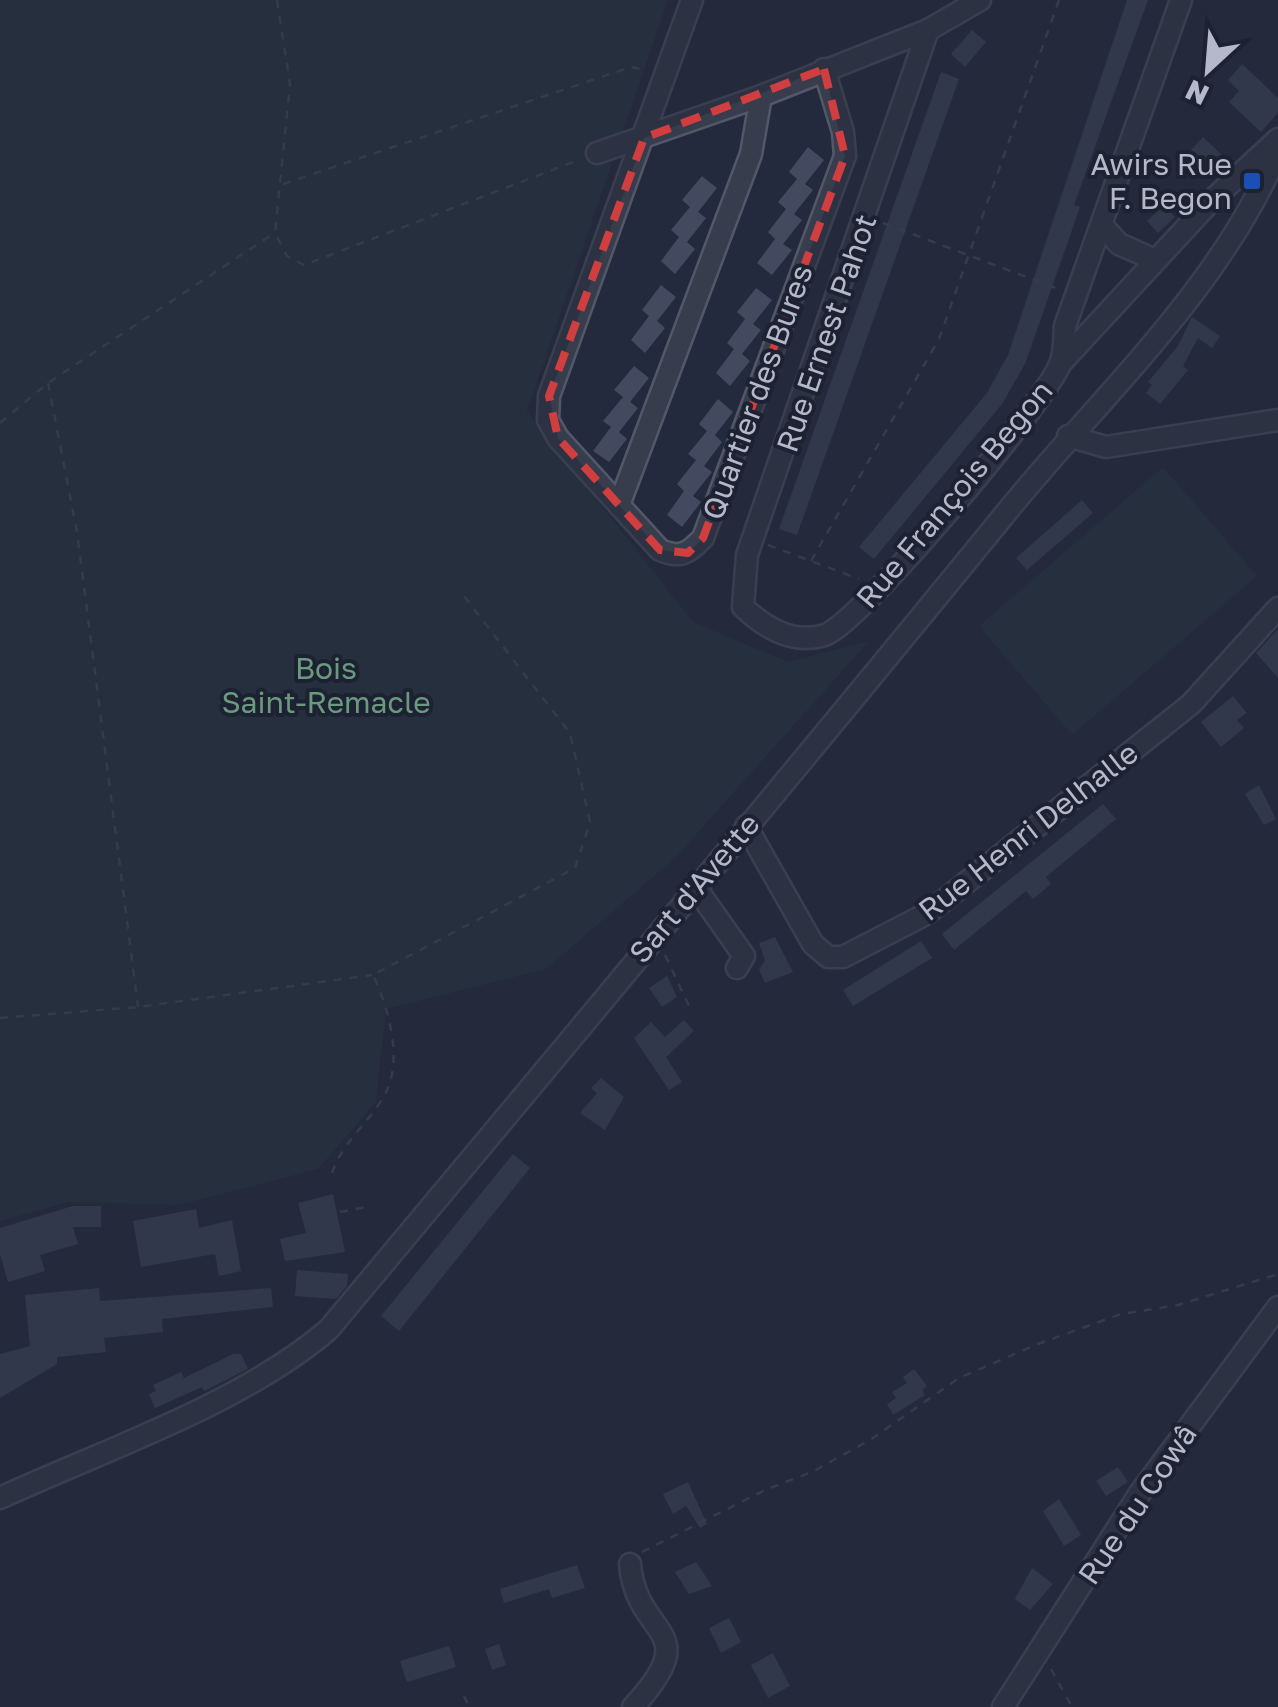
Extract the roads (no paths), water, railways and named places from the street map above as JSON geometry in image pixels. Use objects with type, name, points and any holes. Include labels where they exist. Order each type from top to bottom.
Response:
[{"type":"street","points":[[692,0],[549,396],[548,420],[558,438],[619,505],[751,154],[761,96]]},
{"type":"street","points":[[597,153],[761,96],[928,30],[980,0]]},
{"type":"street","name":"Rue François Begon","points":[[766,628],[793,637],[827,635],[866,605],[1033,407],[1061,363],[1065,326],[1180,0]]},
{"type":"street","name":"Rue Ernest Pahot","points":[[766,628],[743,607],[742,579],[752,539],[867,217],[928,30]]},
{"type":"street","name":"Quartier des Bures","points":[[619,505],[660,550],[674,556],[688,553],[704,538],[845,156],[843,132],[824,69]]},
{"type":"street","points":[[1061,363],[1208,203],[1278,139]]},
{"type":"street","name":"Sart d'Avette","points":[[0,1498],[221,1397],[307,1348],[329,1329],[1068,436],[1201,284],[1242,221],[1278,151]]},
{"type":"street","points":[[1208,203],[1242,221]]},
{"type":"street","points":[[1102,225],[1119,244],[1155,260]]},
{"type":"street","points":[[1068,436],[1106,447],[1278,420]]},
{"type":"street","name":"Rue Henri Delhalle","points":[[746,826],[813,944],[828,957],[843,957],[928,913],[1191,704],[1278,608]]},
{"type":"street","points":[[696,888],[744,956],[737,968]]},
{"type":"street","name":"Rue du Cowâ","points":[[1003,1707],[1140,1493],[1278,1306]]},
{"type":"street","points":[[630,1564],[638,1596],[668,1654],[667,1666],[633,1707]]},
{"type":"place","name":"Awirs Rue F. Begon","points":[[1252,181]]},
{"type":"park label","name":"Bois Saint-Remacle","points":[[326,685]]}]
